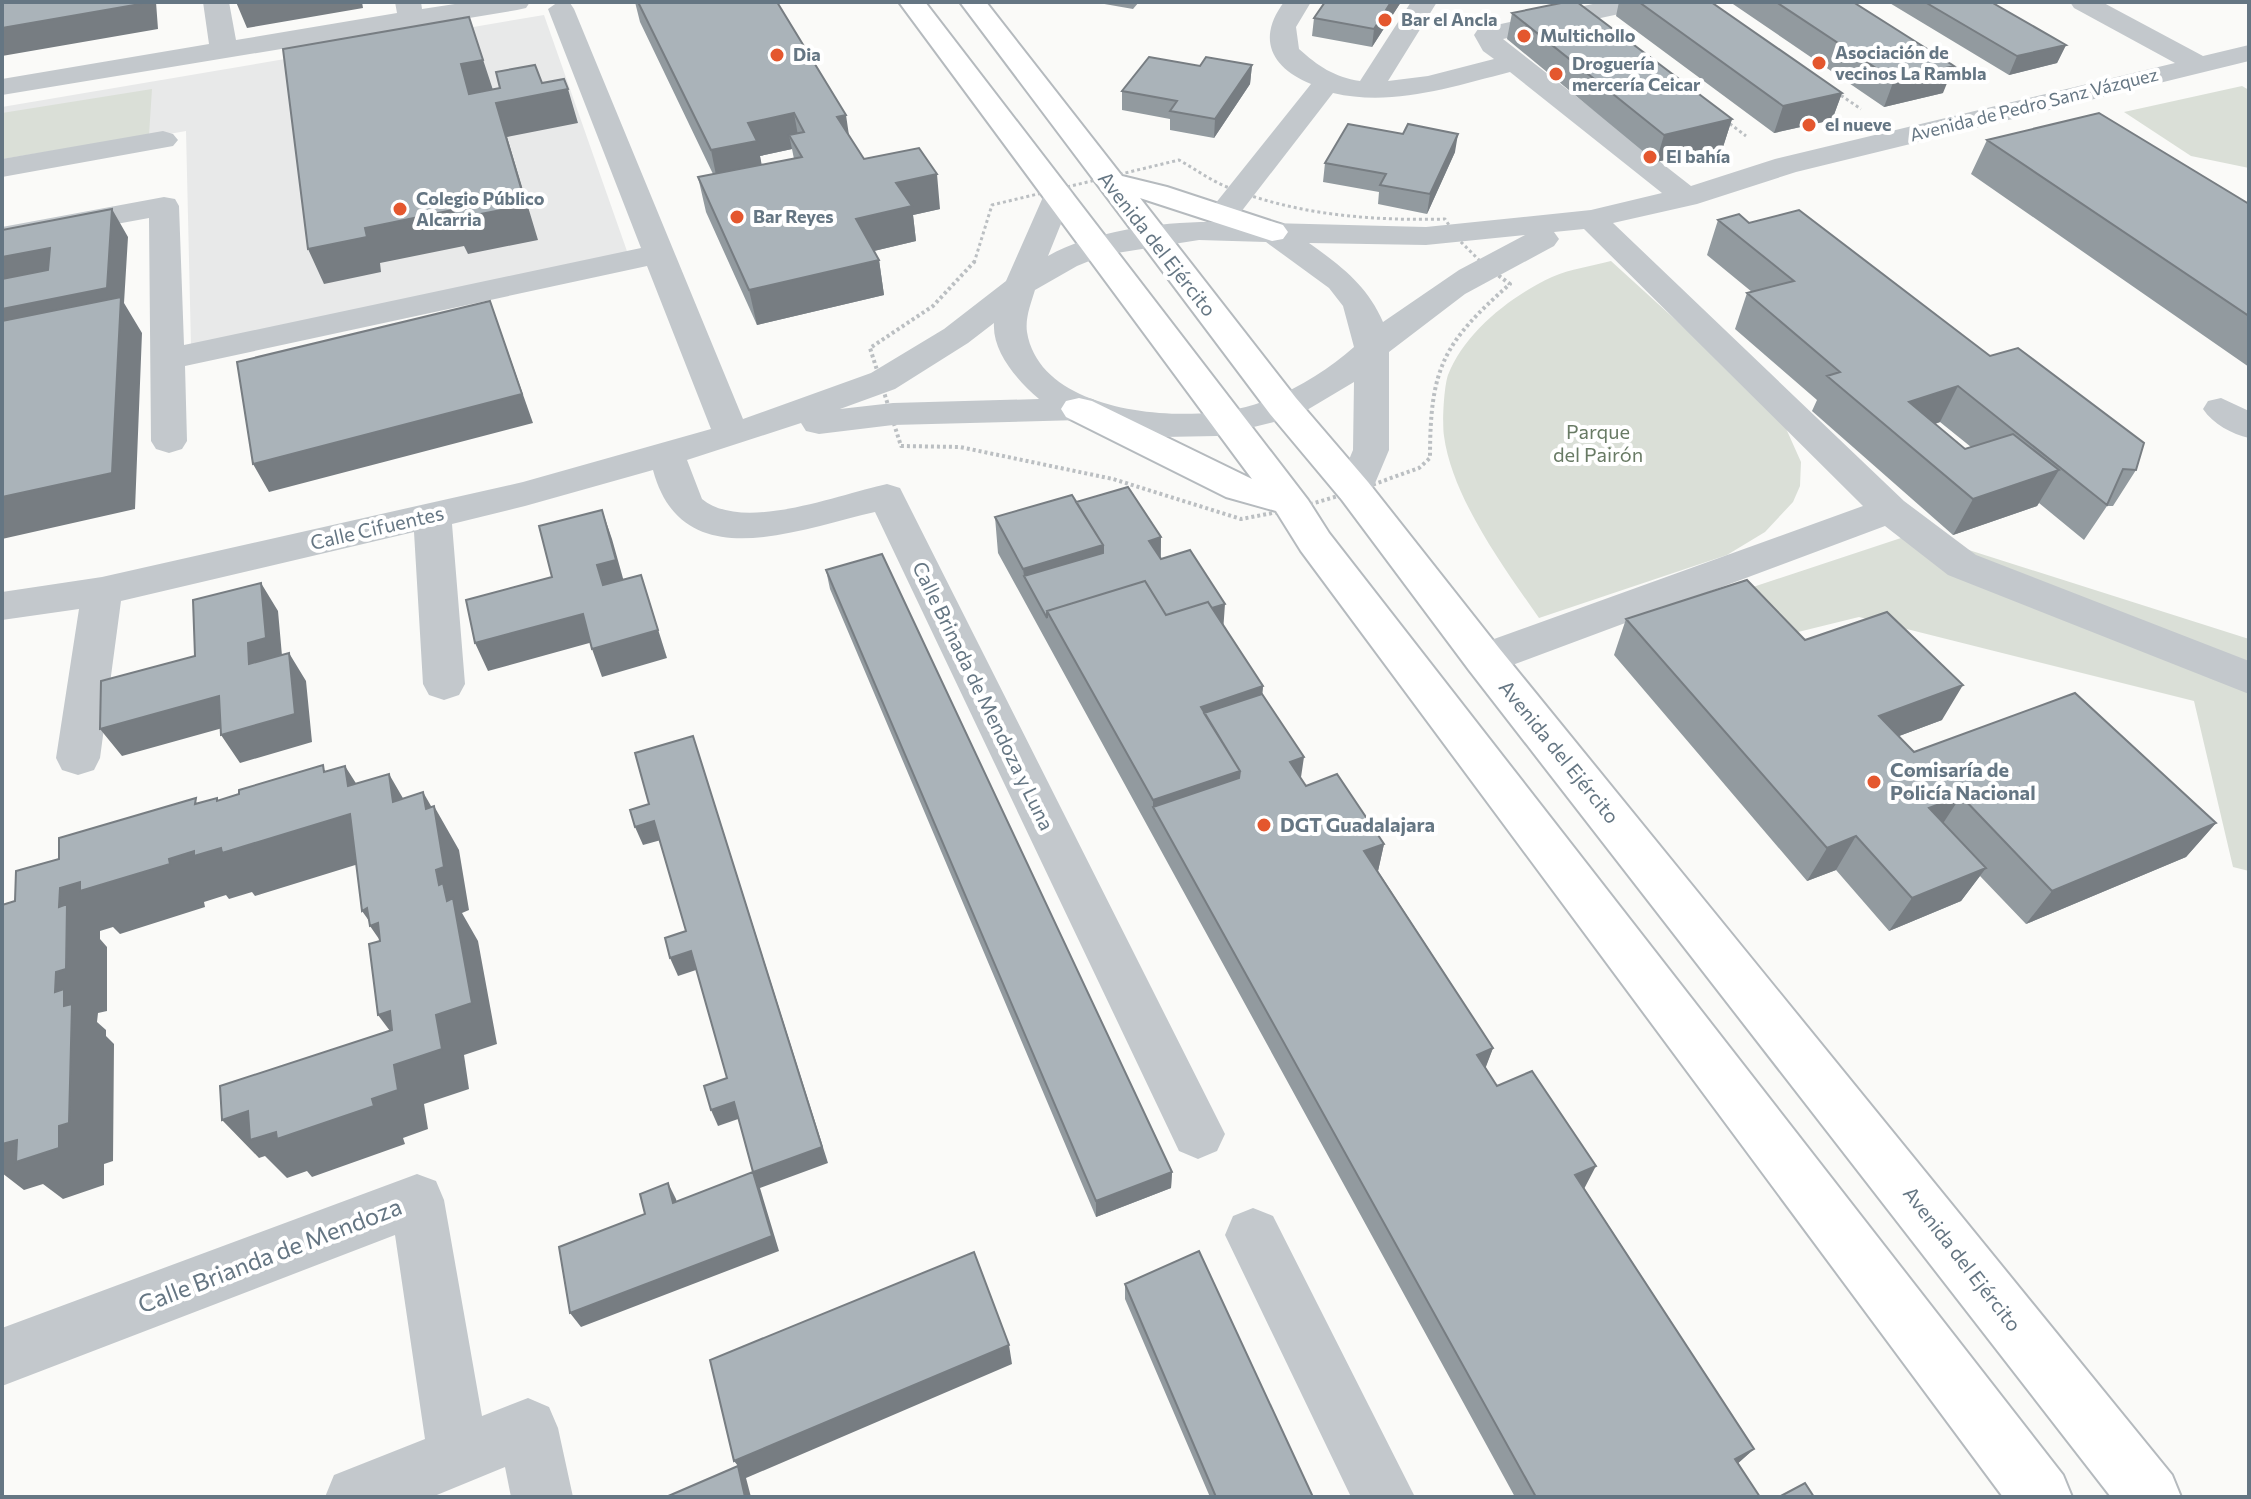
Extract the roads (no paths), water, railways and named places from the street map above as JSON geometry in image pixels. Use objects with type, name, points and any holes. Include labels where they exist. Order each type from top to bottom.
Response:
[{"type":"main road","points":[[912,2],[2041,1497]]},
{"type":"main road","name":"Avenida del Ejército","points":[[973,2],[1283,406],[1355,491],[1484,659],[2150,1497]]},
{"type":"main road","points":[[1109,182],[1223,214],[1272,232]]},
{"type":"main road","points":[[1079,409],[1239,488],[1287,502]]},
{"type":"street","points":[[216,2],[224,52]]},
{"type":"street","points":[[2,87],[224,52],[410,10],[517,2]]},
{"type":"street","points":[[1298,2],[1281,27],[1280,40],[1285,52],[1300,67],[1327,82],[1367,92],[1428,83],[1515,62]]},
{"type":"street","points":[[1367,92],[1424,2]]},
{"type":"street","points":[[1638,2],[1487,35],[1493,45],[1686,197]]},
{"type":"street","name":"Avenida de Pedro Sanz Vázquez","points":[[2083,2],[2199,65]]},
{"type":"street","points":[[561,9],[659,254],[740,433]]},
{"type":"street","name":"Avenida de Pedro Sanz Vázquez","points":[[1152,236],[1223,230],[1453,235],[1591,219],[1686,197],[1786,165],[2249,53]]},
{"type":"street","points":[[1223,214],[1327,82]]},
{"type":"street","points":[[2061,99],[2088,115]]},
{"type":"street","points":[[2,168],[163,140]]},
{"type":"street","points":[[1058,194],[1021,285],[1009,329],[1023,360],[1045,388],[1079,409]]},
{"type":"street","points":[[2,236],[164,206],[169,441]]},
{"type":"street","points":[[1591,219],[1890,510],[1962,565],[2249,678]]},
{"type":"street","name":"Avenida de Pedro Sanz Vázquez","points":[[1079,409],[1175,428],[1229,425],[1283,406],[1344,374],[1402,323],[1483,266],[1591,219]]},
{"type":"street","points":[[1272,232],[1341,281],[1359,305],[1372,349],[1371,450],[1355,491]]},
{"type":"street","name":"Calle Cifuentes","points":[[2,606],[102,591],[525,494],[740,433],[883,381],[956,336],[1021,285],[1066,259],[1096,247],[1152,236]]},
{"type":"street","points":[[167,359],[659,254]]},
{"type":"street","name":"Calle Cifuentes","points":[[740,433],[893,414],[1079,409]]},
{"type":"street","name":"Calle Brinada de Mendoza y Luna","points":[[667,453],[678,491],[694,513],[732,526],[778,523],[887,497],[1198,1134]]},
{"type":"street","points":[[1484,659],[1890,510]]},
{"type":"street","points":[[432,515],[444,684]]},
{"type":"street","points":[[78,758],[102,591]]},
{"type":"street","name":"Calle Brianda de Mendoza","points":[[2,1357],[417,1200],[458,1457]]},
{"type":"street","points":[[1253,1235],[1384,1497]]},
{"type":"street","points":[[356,1497],[528,1428],[542,1497]]},
{"type":"place","name":"Bar el Ancla","points":[[1385,20]]},
{"type":"place","name":"Multichollo","points":[[1524,36]]},
{"type":"place","name":"Dia","points":[[777,55]]},
{"type":"place","name":"Asociación de vecinos La Rambla","points":[[1819,63]]},
{"type":"place","name":"Droguería mercería Ceicar","points":[[1556,74]]},
{"type":"place","name":"el nueve","points":[[1809,125]]},
{"type":"place","name":"El bahía","points":[[1650,157]]},
{"type":"place","name":"Colegio Público Alcarria","points":[[400,209]]},
{"type":"place","name":"Bar Reyes","points":[[737,217]]},
{"type":"place","name":"Comisaría de Policía Nacional","points":[[1874,782]]},
{"type":"place","name":"DGT Guadalajara","points":[[1264,825]]},
{"type":"park label","name":"Parque del Pairón","points":[[1598,444]]}]
